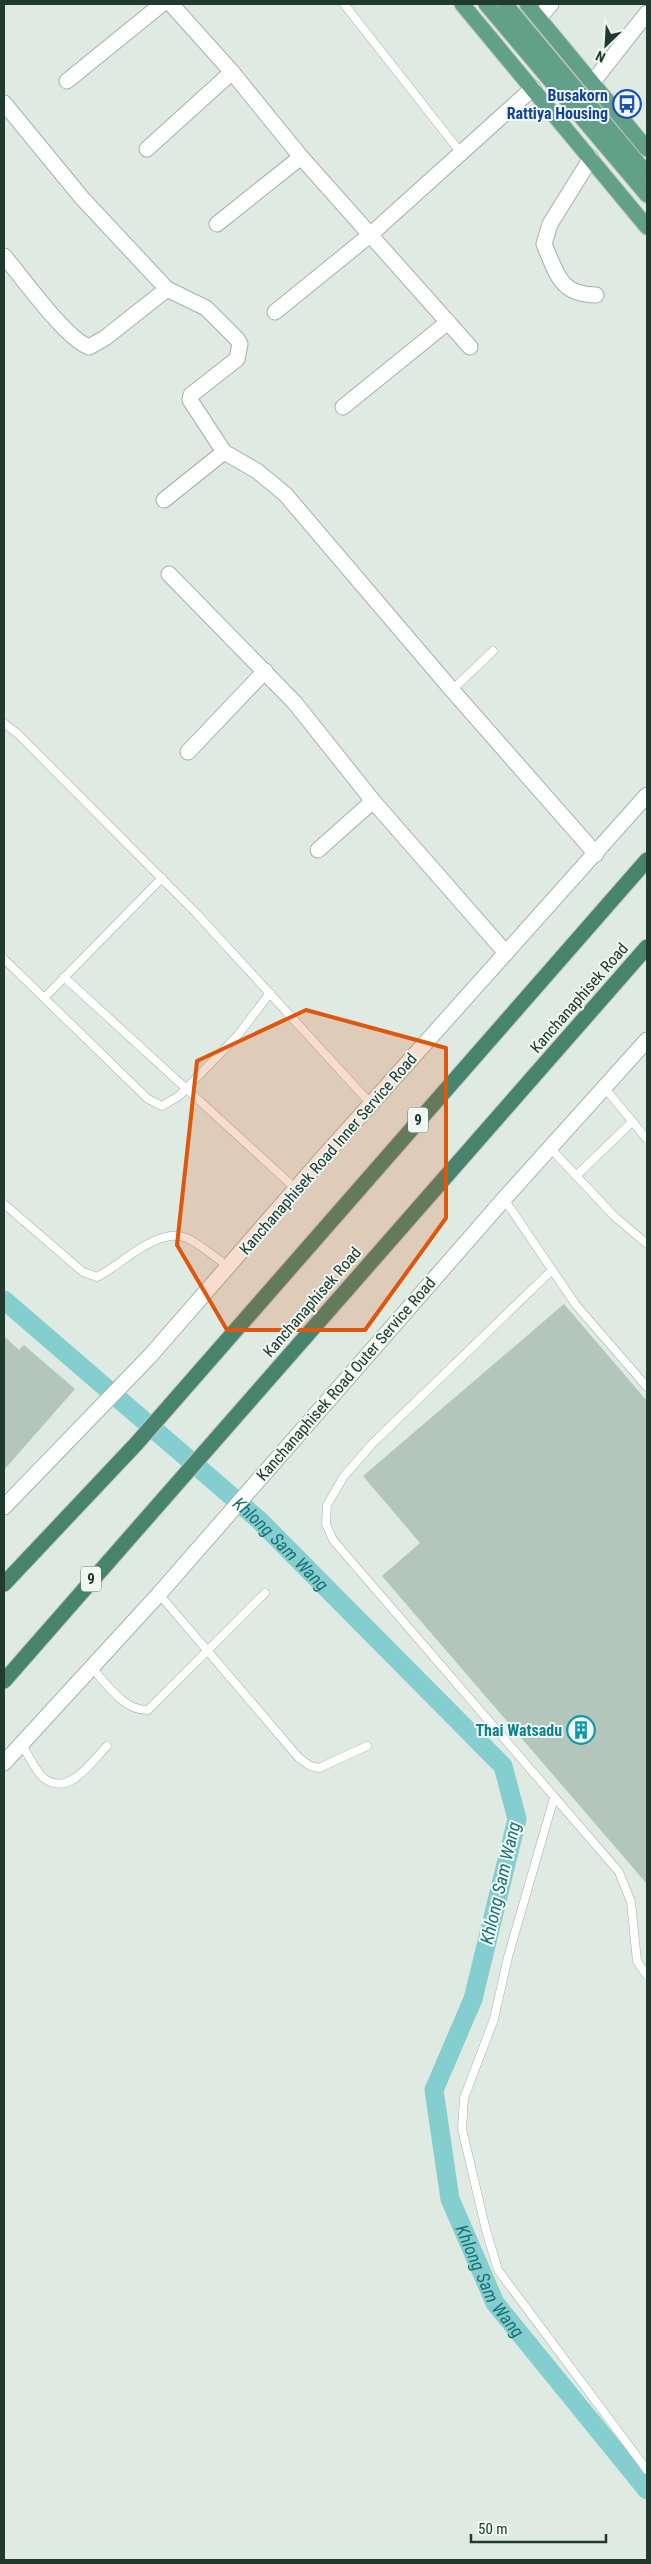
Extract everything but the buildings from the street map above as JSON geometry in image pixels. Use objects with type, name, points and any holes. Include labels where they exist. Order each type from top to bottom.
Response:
[{"type":"highway","name":"9","points":[[4,1584],[137,1443],[189,1381],[647,860]]},
{"type":"highway","name":"Kanchanaphisek Road","points":[[4,1681],[647,947]]},
{"type":"main road","points":[[462,4],[647,227]]},
{"type":"main road","points":[[486,4],[647,174]]},
{"type":"main road","points":[[505,4],[647,195]]},
{"type":"main road","points":[[527,4],[647,149]]},
{"type":"street","points":[[67,81],[162,4]]},
{"type":"street","points":[[171,4],[232,72],[301,157],[470,346]]},
{"type":"street","points":[[539,18],[551,4]]},
{"type":"street","points":[[592,83],[647,13]]},
{"type":"street","points":[[147,149],[232,72]]},
{"type":"street","points":[[275,312],[370,235],[533,88]]},
{"type":"street","points":[[4,103],[82,198],[167,289],[206,308],[240,344],[238,359],[190,398],[192,406],[224,452],[257,471],[285,494],[452,690],[596,854]]},
{"type":"street","points":[[217,224],[301,157]]},
{"type":"street","points":[[591,158],[550,224],[544,244],[565,287],[580,295],[596,294]]},
{"type":"street","points":[[4,256],[66,330],[81,344],[89,348],[167,289]]},
{"type":"street","points":[[343,407],[448,322]]},
{"type":"street","points":[[164,500],[224,452]]},
{"type":"street","points":[[170,574],[295,702],[373,801],[506,953]]},
{"type":"street","points":[[188,752],[265,670]]},
{"type":"street","name":"Kanchanaphisek Road Inner Service Road","points":[[4,1506],[150,1356],[370,1104],[647,795]]},
{"type":"street","points":[[318,850],[373,801]]},
{"type":"street","name":"Kanchanaphisek Road Outer Service Road","points":[[4,1763],[159,1594],[504,1199],[551,1148],[603,1086],[647,1040]]},
{"type":"lane","points":[[344,4],[461,152]]},
{"type":"lane","points":[[452,690],[493,651]]},
{"type":"lane","points":[[4,723],[19,735],[162,878],[270,993],[370,1104]]},
{"type":"lane","points":[[45,997],[162,878]]},
{"type":"lane","points":[[4,959],[155,1105],[162,1106],[171,1103],[238,1035],[270,993]]},
{"type":"lane","points":[[64,977],[296,1189]]},
{"type":"lane","points":[[603,1086],[647,1138]]},
{"type":"lane","points":[[576,1176],[632,1122]]},
{"type":"lane","points":[[551,1148],[614,1216],[647,1244]]},
{"type":"lane","points":[[504,1199],[576,1305],[647,1387]]},
{"type":"lane","points":[[4,1204],[83,1272],[97,1277],[157,1238],[173,1235],[186,1238],[229,1267]]},
{"type":"lane","points":[[552,1270],[373,1443],[349,1470],[327,1505],[326,1524],[333,1540],[619,1872],[631,1902],[637,1961],[647,1976]]},
{"type":"lane","points":[[91,1668],[127,1704],[138,1710],[148,1710],[265,1593]]},
{"type":"lane","points":[[159,1594],[299,1758],[310,1766],[319,1768],[367,1746]]},
{"type":"lane","points":[[21,1744],[44,1779],[61,1785],[70,1783],[107,1746]]},
{"type":"lane","points":[[554,1798],[508,1957],[494,2019],[464,2098],[462,2130],[486,2230],[498,2270],[647,2470]]},
{"type":"highlighted area","points":[[306,1010],[446,1048],[446,1218],[365,1330],[227,1330],[177,1245],[197,1061]]},
{"type":"waterway","name":"Khlong Sam Wang","points":[[4,1300],[259,1520],[503,1766],[517,1819],[473,1999],[434,2090],[450,2199],[495,2303],[647,2490]]},
{"type":"place","name":"Busakorn Rattiya Housing","points":[[627,104]]},
{"type":"place","name":"Thai Watsadu","points":[[581,1730]]}]
